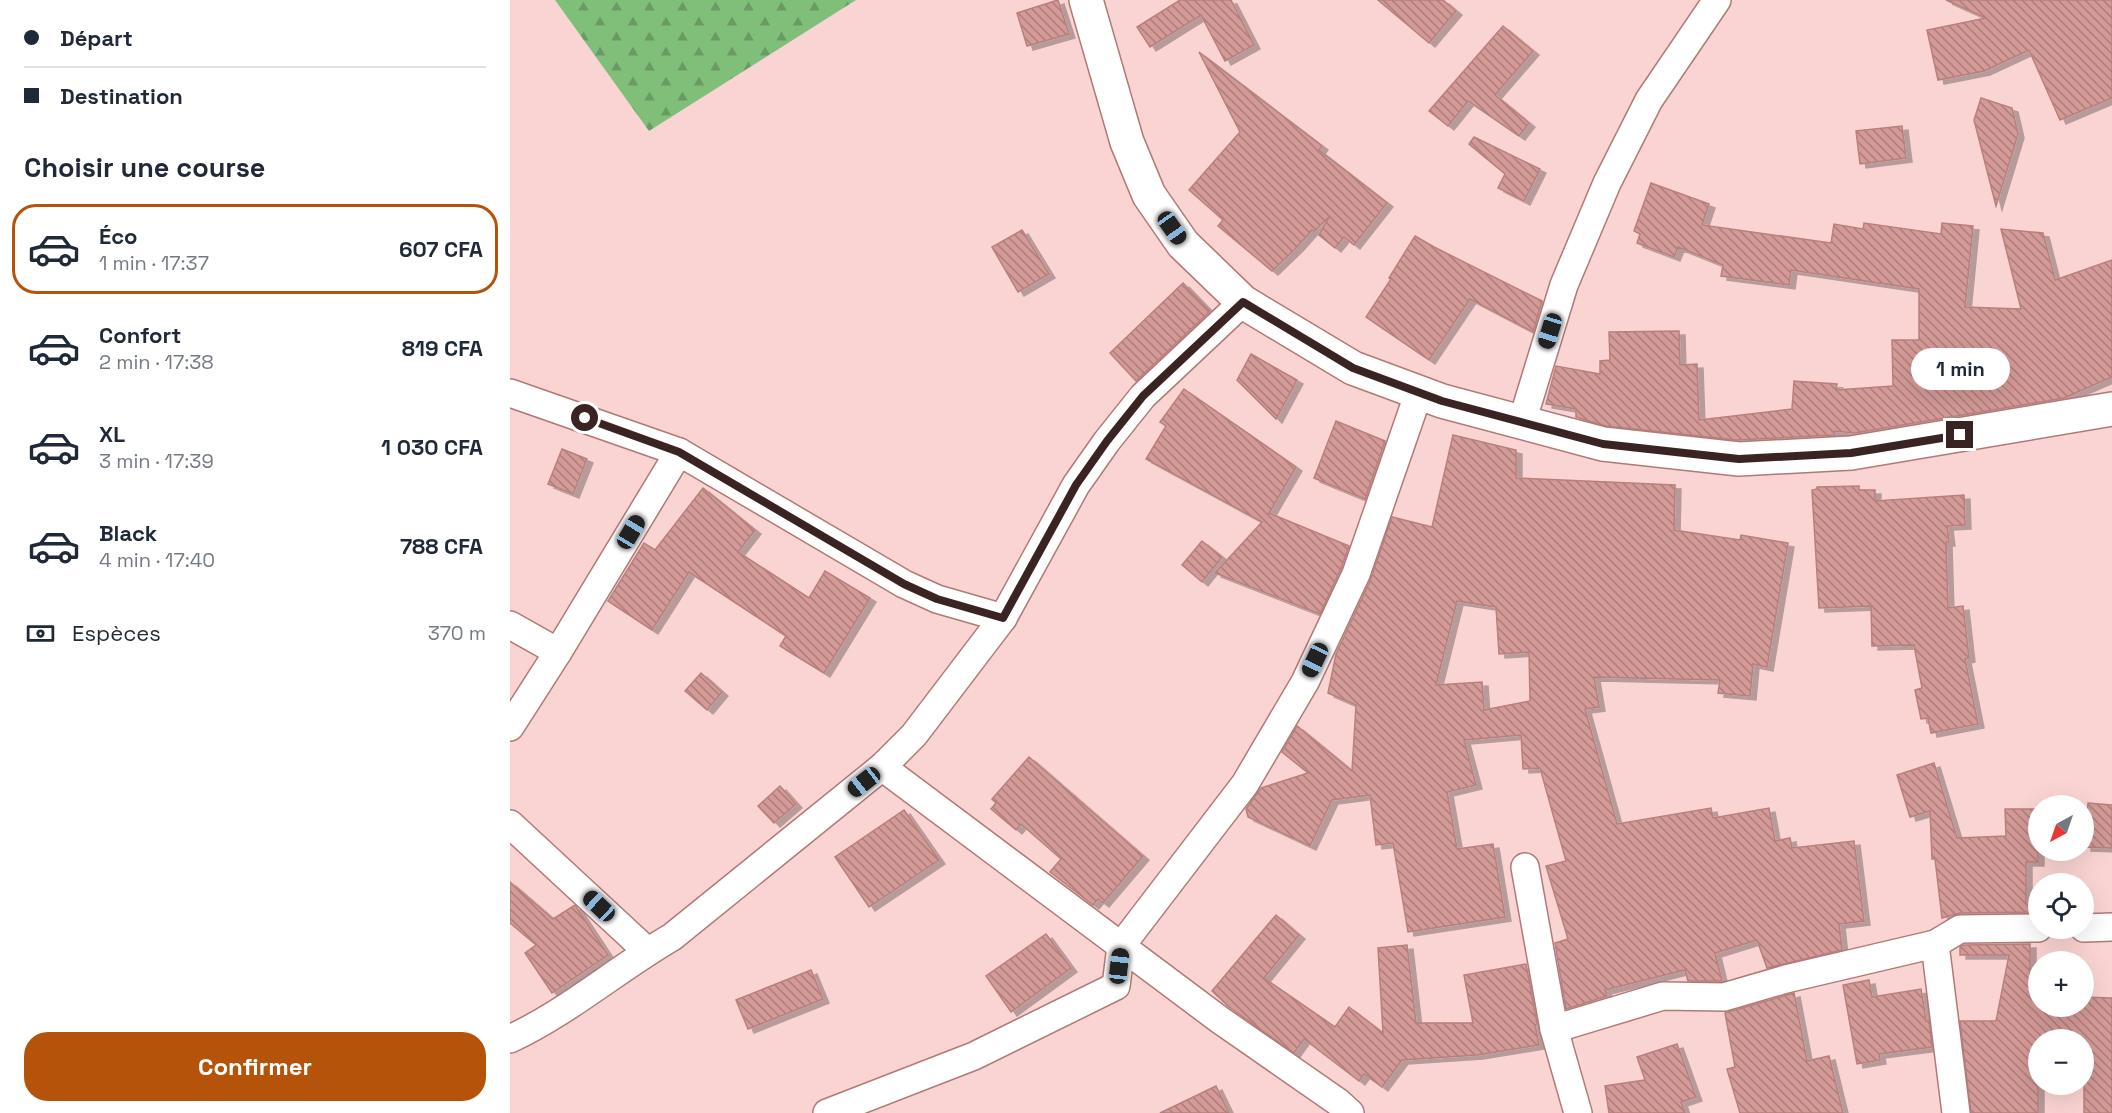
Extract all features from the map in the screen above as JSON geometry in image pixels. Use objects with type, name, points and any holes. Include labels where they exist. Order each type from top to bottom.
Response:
[{"type":"street","points":[[1086,0],[1127,142],[1149,195],[1183,244],[1243,302],[1353,368],[1442,401],[1603,444],[1739,459],[1851,453],[2112,409]]},
{"type":"street","points":[[1522,422],[1564,285],[1607,183],[1649,100],[1717,0]]},
{"type":"street","points":[[510,1039],[571,1004],[672,936],[882,767],[914,735],[1003,618],[1076,485],[1107,441],[1143,396],[1243,302]]},
{"type":"street","points":[[827,1113],[974,1056],[1116,986],[1121,946],[1245,784],[1305,682],[1356,574],[1419,392]]},
{"type":"street","points":[[510,393],[679,452],[904,584],[937,599],[1003,618]]},
{"type":"street","points":[[510,727],[679,452]]},
{"type":"street","points":[[510,626],[558,652]]},
{"type":"street","points":[[882,767],[1220,1020],[1338,1102],[1350,1113]]},
{"type":"street","points":[[510,824],[647,951]]},
{"type":"street","points":[[1525,867],[1554,1029],[1578,1113]]},
{"type":"street","points":[[2094,928],[2112,927]]},
{"type":"street","points":[[1554,1029],[1663,996],[1724,997],[1786,979],[1935,944],[1960,929],[2028,928]]},
{"type":"street","points":[[1935,944],[1956,1113]]},
{"type":"green space","points":[[555,0],[856,0],[649,131]]},
{"type":"building","points":[[1058,0],[1069,34],[1027,46],[1017,13]]},
{"type":"building","points":[[1180,0],[1231,0],[1254,45],[1225,61],[1201,15],[1150,47],[1137,27]]},
{"type":"building","points":[[1378,0],[1443,0],[1456,11],[1429,43]]},
{"type":"building","points":[[1946,0],[2112,0],[2112,98],[2060,120],[2029,50],[1984,71],[1938,80],[1927,30],[1986,18]]},
{"type":"building","points":[[1503,26],[1533,51],[1495,95],[1529,123],[1519,136],[1468,101],[1448,126],[1429,111]]},
{"type":"building","points":[[1199,52],[1322,146],[1319,150],[1387,203],[1354,245],[1344,237],[1335,248],[1319,235],[1329,217],[1314,231],[1312,230],[1272,271],[1218,226],[1223,220],[1189,190],[1240,132]]},
{"type":"building","points":[[1981,98],[2012,108],[2018,134],[1996,206],[1974,120]]},
{"type":"building","points":[[1902,126],[1906,158],[1860,164],[1856,131]]},
{"type":"building","points":[[1474,137],[1540,169],[1524,201],[1498,188],[1505,174],[1469,144]]},
{"type":"building","points":[[1651,183],[1709,204],[1702,225],[1831,243],[1834,224],[1863,229],[1864,223],[1941,234],[1942,223],[1973,226],[1965,307],[2021,309],[2001,229],[2043,233],[2055,280],[2112,260],[2112,377],[2064,398],[1855,433],[1834,431],[1834,435],[1737,440],[1606,426],[1576,417],[1576,409],[1546,404],[1556,366],[1600,374],[1600,361],[1610,360],[1609,332],[1679,331],[1680,365],[1697,364],[1699,420],[1792,409],[1794,381],[1837,384],[1836,390],[1893,386],[1892,340],[1919,340],[1919,289],[1791,270],[1789,285],[1721,276],[1723,265],[1678,247],[1674,257],[1637,243],[1640,234],[1634,231]]},
{"type":"building","points":[[1022,230],[1049,274],[1018,292],[992,247]]},
{"type":"building","points":[[1415,236],[1542,301],[1533,332],[1470,299],[1429,360],[1366,317]]},
{"type":"building","points":[[1183,283],[1210,311],[1136,381],[1110,353]]},
{"type":"building","points":[[1251,354],[1297,380],[1276,419],[1237,380]]},
{"type":"building","points":[[1184,389],[1296,467],[1269,513],[1349,546],[1320,614],[1215,573],[1262,522],[1146,459],[1166,426],[1160,422]]},
{"type":"building","points":[[1336,421],[1385,441],[1365,499],[1314,478]]},
{"type":"building","points":[[1453,435],[1516,450],[1516,478],[1675,485],[1674,530],[1740,540],[1741,535],[1788,543],[1767,667],[1753,664],[1750,696],[1718,693],[1720,680],[1594,677],[1599,707],[1585,709],[1617,824],[1711,808],[1713,818],[1769,808],[1775,841],[1790,838],[1792,848],[1854,841],[1864,921],[1839,924],[1842,950],[1767,968],[1757,940],[1715,953],[1722,981],[1688,981],[1685,970],[1605,990],[1607,996],[1566,1009],[1555,943],[1568,939],[1546,866],[1566,861],[1540,768],[1523,769],[1521,735],[1464,740],[1476,785],[1447,792],[1457,849],[1493,844],[1505,917],[1408,932],[1393,843],[1376,845],[1370,795],[1332,800],[1310,846],[1248,817],[1246,809],[1261,788],[1308,773],[1282,752],[1297,726],[1352,771],[1356,705],[1328,693],[1336,654],[1370,581],[1392,517],[1432,527]],"holes":[[[1457,601],[1496,607],[1499,654],[1529,652],[1530,701],[1484,710],[1482,682],[1436,685]]]},
{"type":"building","points":[[562,449],[587,459],[573,494],[548,484]]},
{"type":"building","points":[[1859,486],[1859,490],[1875,490],[1875,501],[1964,495],[1965,525],[1947,526],[1949,542],[1946,542],[1948,608],[1963,606],[1969,658],[1965,659],[1978,724],[1931,733],[1928,718],[1921,719],[1915,690],[1922,688],[1914,645],[1872,646],[1871,606],[1819,608],[1812,490],[1817,487]]},
{"type":"building","points":[[703,488],[755,530],[738,552],[809,598],[825,571],[870,598],[824,673],[780,646],[786,636],[689,572],[652,630],[608,601],[644,543],[655,550]]},
{"type":"building","points":[[1202,541],[1222,557],[1202,582],[1182,565]]},
{"type":"building","points":[[701,673],[722,692],[707,710],[685,691]]},
{"type":"building","points":[[1029,757],[1143,856],[1103,903],[1098,899],[1093,905],[1050,872],[1061,859],[1021,824],[1016,830],[991,809],[996,803],[992,799]]},
{"type":"building","points":[[1934,763],[1957,838],[2006,836],[2005,809],[2028,809],[2028,861],[2038,862],[2026,862],[2028,912],[1960,913],[1942,918],[1935,859],[1932,859],[1930,811],[1910,817],[1897,775]]},
{"type":"building","points":[[780,786],[796,804],[774,823],[758,806]]},
{"type":"building","points":[[2094,804],[2112,805],[2112,848],[2094,847]]},
{"type":"building","points":[[904,810],[939,860],[869,907],[835,857]]},
{"type":"building","points":[[510,882],[553,919],[575,905],[608,955],[552,993],[525,953],[536,945],[510,923]]},
{"type":"building","points":[[1276,915],[1299,935],[1264,978],[1335,1027],[1349,1007],[1383,1033],[1378,948],[1407,945],[1416,1023],[1473,1023],[1464,975],[1526,964],[1539,1045],[1477,1055],[1402,1060],[1382,1087],[1364,1074],[1359,1081],[1304,1039],[1294,1053],[1229,1007],[1212,991]]},
{"type":"building","points":[[1046,934],[1071,968],[1011,1012],[986,976]]},
{"type":"building","points":[[2030,944],[2030,951],[2028,951],[2028,1017],[2094,1017],[2094,997],[2112,998],[2112,1113],[2084,1113],[2084,1095],[2094,1095],[2094,1029],[2028,1029],[2028,1095],[2038,1095],[2038,1113],[1971,1113],[1960,1021],[1996,1021],[2009,955],[1960,955],[1960,947],[1964,945]]},
{"type":"building","points":[[811,970],[823,999],[748,1029],[736,1000]]},
{"type":"building","points":[[1869,980],[1872,997],[1921,989],[1926,1021],[1929,1021],[1932,1047],[1879,1054],[1880,1060],[1857,1064],[1843,985]]},
{"type":"building","points":[[1794,993],[1807,1061],[1829,1056],[1843,1113],[1740,1113],[1727,1069],[1735,1067],[1725,1013]]},
{"type":"building","points":[[1677,1044],[1696,1097],[1681,1102],[1685,1113],[1609,1113],[1605,1086],[1645,1080],[1637,1057]]},
{"type":"building","points":[[1216,1086],[1229,1113],[1160,1113]]},
{"type":"route","points":[[585,418],[679,452],[904,584],[937,599],[1003,618],[1076,485],[1107,441],[1143,396],[1243,302],[1353,368],[1442,401],[1603,444],[1739,459],[1851,453],[1960,435]]}]
